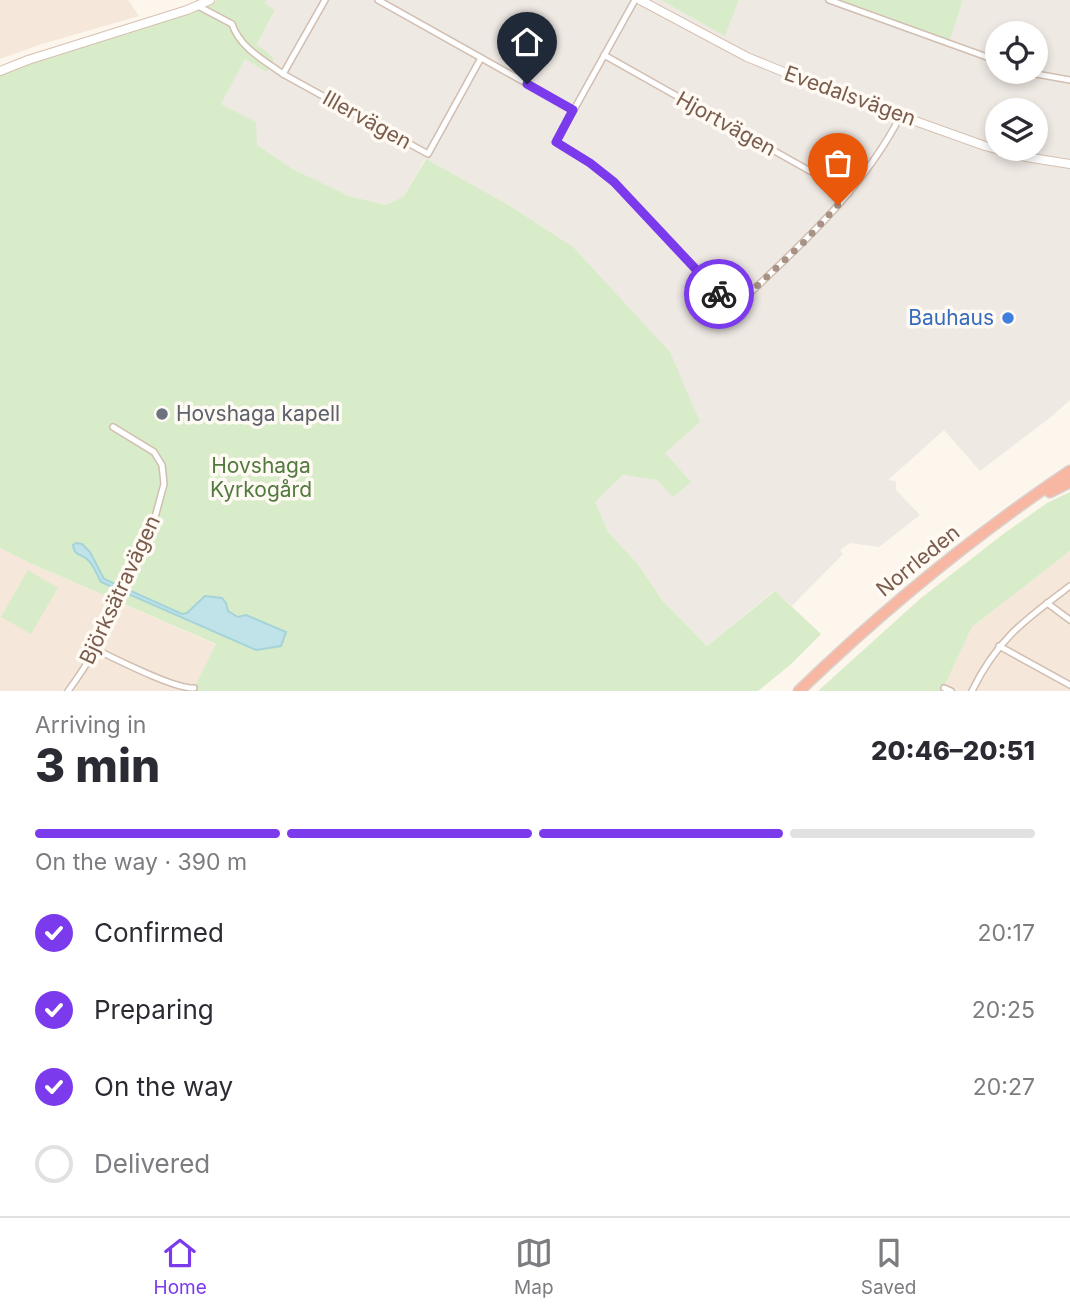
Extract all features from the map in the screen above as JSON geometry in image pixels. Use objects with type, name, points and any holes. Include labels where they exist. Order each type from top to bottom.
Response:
[{"type":"highway","name":"Norrleden","points":[[799,691],[944,563],[1070,471]]},
{"type":"highway","name":"Norrleden","points":[[807,691],[947,567],[1013,517],[1070,480]]},
{"type":"street","points":[[0,71],[210,0]]},
{"type":"street","points":[[198,6],[232,24],[235,33],[248,48],[283,74],[325,0]]},
{"type":"street","points":[[378,0],[573,110]]},
{"type":"street","points":[[635,0],[556,142],[614,182],[733,306],[805,241],[849,193],[884,145],[901,115]]},
{"type":"street","name":"Evedalsvägen","points":[[640,0],[747,57],[820,86],[985,146],[1070,164]]},
{"type":"street","points":[[828,0],[985,56]]},
{"type":"street","name":"Hjortvägen","points":[[604,55],[849,193]]},
{"type":"street","name":"Illervägen","points":[[283,74],[428,155],[481,58]]},
{"type":"street","points":[[1048,76],[1070,80]]},
{"type":"street","name":"Björksätravägen","points":[[68,691],[95,649],[110,618],[110,610],[115,607],[154,521],[164,484],[162,465],[154,452],[113,427]]},
{"type":"street","points":[[972,691],[999,646],[1018,625],[1070,586]]},
{"type":"street","points":[[1047,603],[1070,620]]},
{"type":"street","points":[[999,646],[1070,685]]},
{"type":"street","points":[[95,649],[170,682],[194,688]]},
{"type":"street","points":[[944,688],[951,691]]},
{"type":"shaded area","points":[[0,0],[128,0],[139,16],[0,59]]},
{"type":"shaded area","points":[[267,0],[661,0],[725,35],[739,0],[829,0],[949,42],[963,0],[1070,0],[1070,400],[980,471],[944,430],[888,480],[896,481],[896,490],[920,515],[879,547],[850,543],[840,550],[843,554],[792,606],[774,591],[707,646],[662,600],[638,564],[608,532],[594,502],[623,475],[657,480],[665,453],[572,246],[507,204],[425,159],[404,196],[386,205],[349,196],[293,169],[257,145],[220,104],[245,59],[274,58],[257,44],[275,10],[265,3]]},
{"type":"shaded area","points":[[0,548],[217,645],[197,682],[190,691],[0,691]]},
{"type":"shaded area","points":[[1070,551],[1070,691],[942,691],[972,627]]},
{"type":"green space","name":"Hovshaga Kyrkogård","points":[[217,0],[267,0],[265,3],[275,10],[257,44],[274,58],[267,72],[245,59],[221,104],[256,122],[257,145],[293,169],[349,196],[386,205],[404,196],[426,159],[507,204],[572,246],[670,352],[700,422],[665,453],[691,482],[673,497],[657,480],[623,475],[595,502],[608,532],[638,564],[662,600],[707,646],[775,591],[821,634],[790,665],[758,691],[190,691],[216,644],[0,548],[0,75]]},
{"type":"green space","points":[[661,0],[739,0],[725,36]]},
{"type":"green space","points":[[829,0],[963,0],[949,43]]},
{"type":"green space","points":[[1070,492],[1070,551],[972,627],[942,691],[818,691],[921,598],[1002,535],[1047,503]]},
{"type":"green space","points":[[28,570],[58,588],[31,634],[1,617]]},
{"type":"water","points":[[82,544],[90,552],[104,579],[182,614],[187,613],[205,596],[222,598],[228,611],[238,617],[246,615],[286,632],[281,646],[256,650],[101,582],[91,563],[75,551],[73,545]]},
{"type":"way so far","points":[[719,294],[733,306],[738,304],[805,241],[838,205]]},
{"type":"place","name":"Bauhaus","points":[[1008,318]]},
{"type":"place","name":"Hovshaga kapell","points":[[162,414]]},
{"type":"route","points":[[527,84],[573,110],[556,142],[614,182],[719,294]]}]
